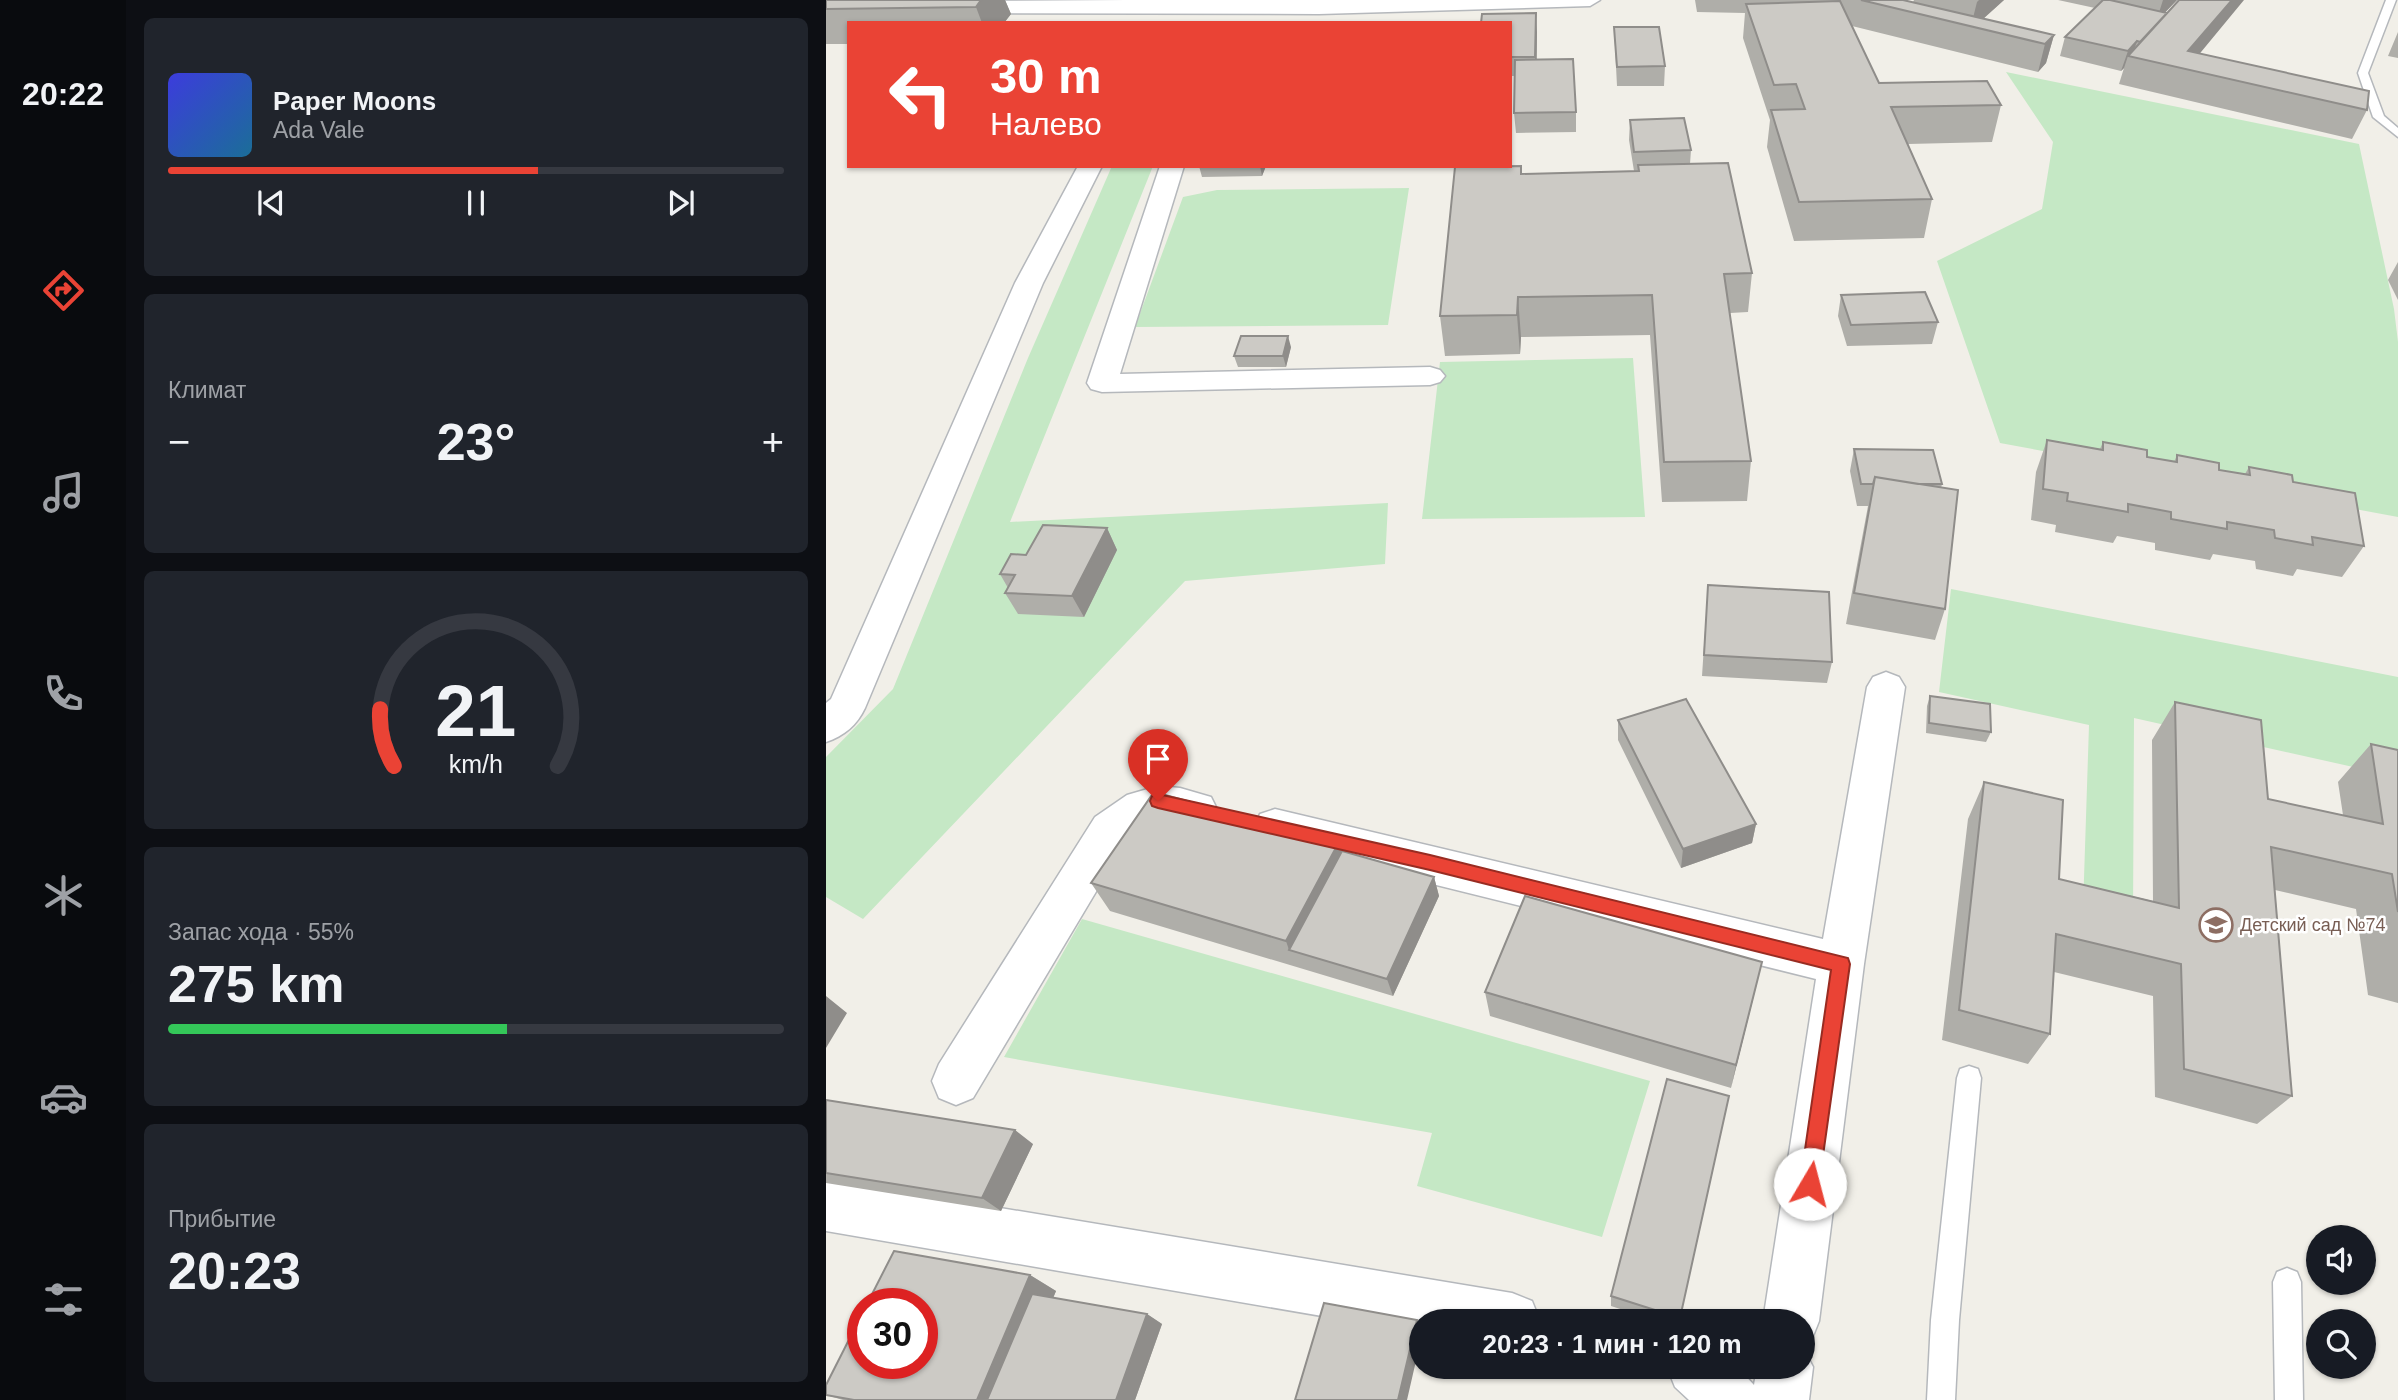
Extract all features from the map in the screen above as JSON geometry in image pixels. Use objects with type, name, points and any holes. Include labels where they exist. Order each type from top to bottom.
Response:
[{"type":"street","points":[[933,7],[1136,3],[1168,14],[1222,14],[1411,2],[1590,0]]},
{"type":"street","points":[[826,726],[846,708],[1029,283],[1089,168]]},
{"type":"street","points":[[1171,168],[1102,383],[1430,376]]},
{"type":"street","points":[[1793,1309],[1841,964],[1886,687]]},
{"type":"street","points":[[956,1081],[1110,830],[1139,807],[1158,801],[1430,863],[1841,964]]},
{"type":"street","points":[[826,1205],[1442,1309]]},
{"type":"street","points":[[1708,1379],[1731,1400]]},
{"type":"street","points":[[1780,1400],[1783,1379]]},
{"type":"lane","points":[[2391,0],[2362,73],[2379,117],[2398,134]]},
{"type":"lane","points":[[1941,1400],[1945,1320],[1969,1078]]},
{"type":"lane","points":[[2287,1282],[2289,1400]]},
{"type":"green space","points":[[2006,72],[2359,144],[2394,309],[2398,342],[2398,517],[2000,443],[1937,261],[2042,209],[2053,142]]},
{"type":"green space","points":[[1111,168],[1152,168],[1010,522],[1388,503],[1385,564],[1185,581],[863,919],[826,897],[826,757],[893,689],[1028,358]]},
{"type":"green space","points":[[1409,188],[1388,325],[1135,327],[1183,197],[1217,190]]},
{"type":"green space","points":[[1633,358],[1645,517],[1422,519],[1440,362]]},
{"type":"green space","points":[[1951,589],[2398,677],[2398,777],[2134,718],[2133,920],[2083,909],[2089,725],[1939,692]]},
{"type":"green space","points":[[1082,919],[1650,1081],[1602,1237],[1417,1186],[1432,1133],[1004,1057]]},
{"type":"building","points":[[826,0],[981,0],[976,7],[826,9]]},
{"type":"building","points":[[1861,0],[1903,0],[2054,35],[2045,44]]},
{"type":"building","points":[[2103,0],[2167,13],[2128,51],[2065,37]]},
{"type":"building","points":[[2179,0],[2232,0],[2188,51],[2369,91],[2367,110],[2128,56]]},
{"type":"building","points":[[1840,1],[1879,83],[1987,81],[2001,105],[1891,107],[1932,199],[1799,202],[1771,110],[1805,109],[1796,84],[1774,85],[1746,4]]},
{"type":"building","points":[[1536,13],[1535,57],[1512,57],[1512,21],[1481,21],[1482,14]]},
{"type":"building","points":[[1614,27],[1659,27],[1665,66],[1617,67]]},
{"type":"building","points":[[1573,59],[1576,112],[1514,113],[1515,60]]},
{"type":"building","points":[[1684,118],[1691,150],[1634,152],[1630,120]]},
{"type":"building","points":[[1728,163],[1752,273],[1724,274],[1751,461],[1664,462],[1652,295],[1518,297],[1517,315],[1440,316],[1455,168],[1521,166],[1521,174],[1639,171],[1638,165]]},
{"type":"building","points":[[1925,292],[1938,322],[1851,325],[1841,295]]},
{"type":"building","points":[[1241,336],[1288,336],[1283,356],[1234,356]]},
{"type":"building","points":[[2047,440],[2103,450],[2103,442],[2147,450],[2147,457],[2177,462],[2177,455],[2219,463],[2219,470],[2250,475],[2249,467],[2292,475],[2293,482],[2355,493],[2364,546],[2312,537],[2313,545],[2275,538],[2274,530],[2227,522],[2227,529],[2171,519],[2171,512],[2128,504],[2128,512],[2067,501],[2068,493],[2043,489]]},
{"type":"building","points":[[1854,449],[1933,450],[1942,484],[1918,484],[1875,477],[1873,484],[1861,484]]},
{"type":"building","points":[[1875,477],[1958,490],[1945,609],[1854,593]]},
{"type":"building","points":[[1043,525],[1107,528],[1072,596],[1005,593],[1015,575],[1000,574],[1011,554],[1026,555]]},
{"type":"building","points":[[1708,585],[1829,592],[1832,662],[1704,655]]},
{"type":"building","points":[[1930,696],[1990,704],[1991,732],[1929,723]]},
{"type":"building","points":[[1686,699],[1756,824],[1683,849],[1618,720]]},
{"type":"building","points":[[2175,702],[2261,720],[2268,799],[2383,824],[2371,744],[2398,750],[2398,912],[2392,874],[2271,847],[2292,1096],[2184,1069],[2181,964],[2056,934],[2050,1034],[1959,1010],[1984,782],[2063,800],[2059,879],[2179,908]]},
{"type":"building","points":[[1154,792],[1339,842],[1286,941],[1091,883]]},
{"type":"building","points":[[1342,851],[1434,877],[1387,979],[1289,950]]},
{"type":"building","points":[[1525,896],[1762,962],[1736,1065],[1485,992]]},
{"type":"building","points":[[1667,1079],[1729,1096],[1682,1309],[1652,1309],[1611,1296]]},
{"type":"building","points":[[826,1100],[1015,1130],[982,1198],[826,1173]]},
{"type":"building","points":[[894,1251],[1030,1275],[977,1400],[854,1400],[826,1395],[826,1385],[847,1344],[847,1379],[938,1379],[938,1288],[875,1288]]},
{"type":"building","points":[[1032,1294],[1147,1314],[1116,1400],[987,1400]]},
{"type":"building","points":[[1324,1303],[1409,1319],[1409,1354],[1398,1400],[1295,1400]]},
{"type":"place","name":"Детский сад №74","points":[[2216,925]]},
{"type":"route","points":[[1158,801],[1430,863],[1841,964],[1810,1184]]}]
